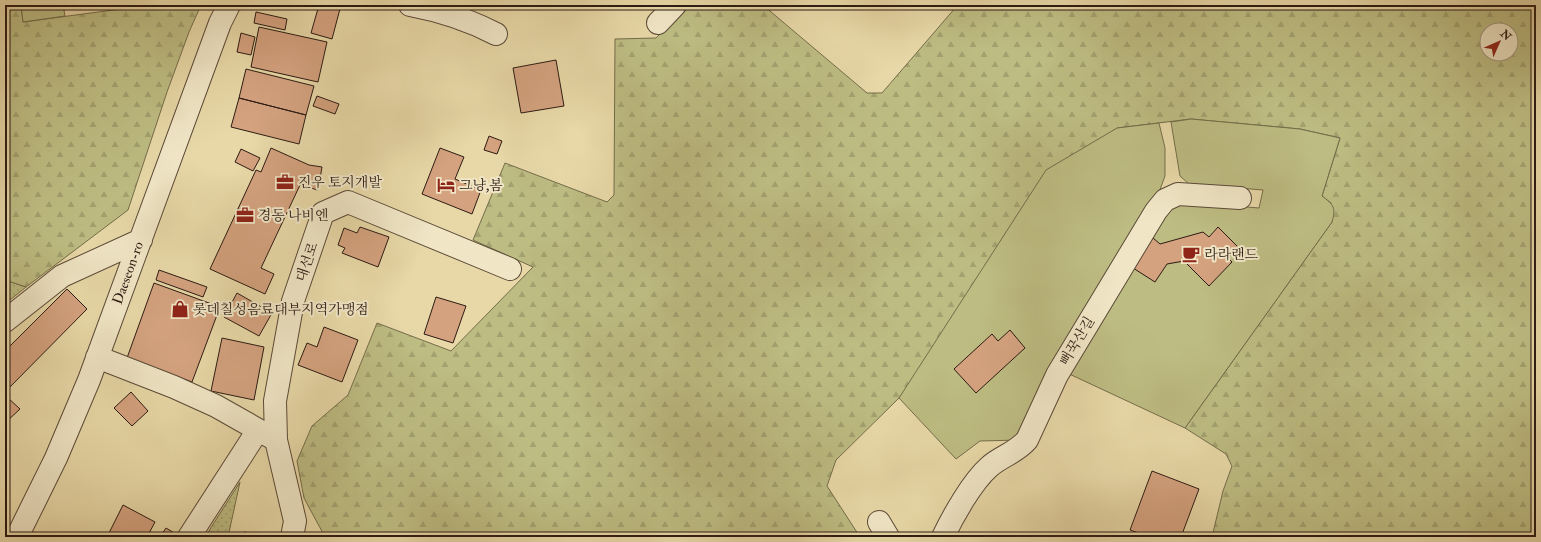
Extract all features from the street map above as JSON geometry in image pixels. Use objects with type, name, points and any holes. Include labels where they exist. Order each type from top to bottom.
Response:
[{"type":"street","name":"Daeseon-ro","points":[[17,537],[56,458],[97,356],[141,240],[220,22],[229,5]]},
{"type":"street","points":[[410,5],[436,10],[474,22],[496,34]]},
{"type":"street","points":[[658,23],[675,5]]},
{"type":"street","name":"뻐꾹산길","points":[[943,537],[955,513],[988,467],[1020,449],[1027,440],[1057,375],[1156,211],[1165,200],[1178,194],[1240,198]]},
{"type":"street","name":"대선로","points":[[292,537],[295,522],[267,435],[294,301],[323,213],[348,202],[510,269]]},
{"type":"street","points":[[5,321],[62,276],[141,240]]},
{"type":"street","points":[[97,356],[174,386],[216,406],[267,435],[188,537]]},
{"type":"green space","points":[[5,5],[21,5],[23,22],[151,5],[201,5],[189,32],[167,92],[128,210],[26,287],[5,280]]},
{"type":"green space","points":[[21,5],[63,5],[65,16],[23,22]]},
{"type":"green space","points":[[688,5],[760,5],[764,6],[867,93],[882,93],[956,7],[954,5],[1536,5],[1536,537],[1212,537],[1223,491],[1232,466],[1226,454],[1185,428],[1332,222],[1331,203],[1322,196],[1340,138],[1300,129],[1191,119],[1117,128],[899,398],[836,460],[827,486],[860,537],[325,537],[304,498],[297,461],[312,426],[348,395],[377,323],[451,351],[533,267],[473,240],[505,163],[607,202],[614,195],[615,39],[656,38]]},
{"type":"green space","points":[[1191,119],[1300,129],[1340,138],[1322,196],[1333,207],[1334,213],[1332,222],[1185,428],[1065,372],[1168,210],[1178,204],[1191,202],[1259,208],[1263,190],[1189,184],[1180,176],[1171,122]]},
{"type":"green space","points":[[1159,123],[1165,148],[1165,176],[1158,195],[1020,440],[980,441],[956,459],[899,398],[1046,170],[1117,128]]},
{"type":"green space","points":[[5,280],[26,287],[5,304]]},
{"type":"green space","points":[[240,482],[228,537],[205,537]]},
{"type":"building","points":[[319,5],[341,5],[332,39],[311,33]]},
{"type":"building","points":[[256,12],[287,19],[285,30],[254,23]]},
{"type":"building","points":[[259,27],[327,42],[318,82],[251,67]]},
{"type":"building","points":[[241,33],[255,37],[251,55],[237,52]]},
{"type":"building","points":[[556,60],[564,106],[521,113],[513,68]]},
{"type":"building","points":[[246,69],[314,86],[306,115],[239,98]]},
{"type":"building","points":[[317,96],[339,104],[335,114],[313,106]]},
{"type":"building","points":[[239,98],[306,115],[299,144],[231,127]]},
{"type":"building","points":[[489,136],[502,141],[497,154],[484,150]]},
{"type":"building","points":[[271,148],[309,165],[322,167],[318,190],[300,185],[261,268],[274,274],[265,294],[210,269],[256,170],[261,172]]},
{"type":"building","points":[[440,148],[464,157],[455,179],[481,190],[472,214],[422,194]]},
{"type":"building","points":[[241,149],[260,158],[253,171],[235,162]]},
{"type":"building","points":[[360,227],[389,237],[378,267],[342,253],[345,248],[338,245],[344,228],[357,233]]},
{"type":"building","points":[[1218,227],[1238,247],[1228,258],[1232,262],[1209,286],[1184,261],[1167,264],[1155,282],[1133,268],[1153,238],[1160,244],[1203,232],[1209,237]]},
{"type":"building","points":[[159,270],[207,287],[203,297],[156,280]]},
{"type":"building","points":[[154,283],[220,307],[192,382],[127,358]]},
{"type":"building","points":[[67,289],[87,309],[5,392],[5,351]]},
{"type":"building","points":[[237,293],[272,313],[259,336],[224,317]]},
{"type":"building","points":[[436,297],[466,306],[453,343],[424,334]]},
{"type":"building","points":[[324,327],[358,340],[342,382],[298,365],[307,343],[317,347]]},
{"type":"building","points":[[1010,330],[1025,348],[976,393],[954,369],[992,334],[998,341]]},
{"type":"building","points":[[222,338],[264,347],[254,400],[211,391]]},
{"type":"building","points":[[131,392],[148,411],[132,426],[114,408]]},
{"type":"building","points":[[7,397],[20,409],[5,423],[5,399]]},
{"type":"building","points":[[1152,471],[1199,489],[1181,537],[1150,537],[1130,530]]},
{"type":"building","points":[[123,505],[155,522],[147,537],[107,537]]},
{"type":"building","points":[[166,528],[176,534],[174,537],[160,537]]},
{"type":"building","points":[[244,532],[274,537],[243,537]]},
{"type":"place","name":"진우 토지개발","points":[[285,182]]},
{"type":"place","name":"그냥,봄","points":[[446,185]]},
{"type":"place","name":"경동 나비엔","points":[[245,215]]},
{"type":"place","name":"라라랜드","points":[[1191,254]]},
{"type":"place","name":"롯데칠성음료대부지역가맹점","points":[[180,309]]}]
